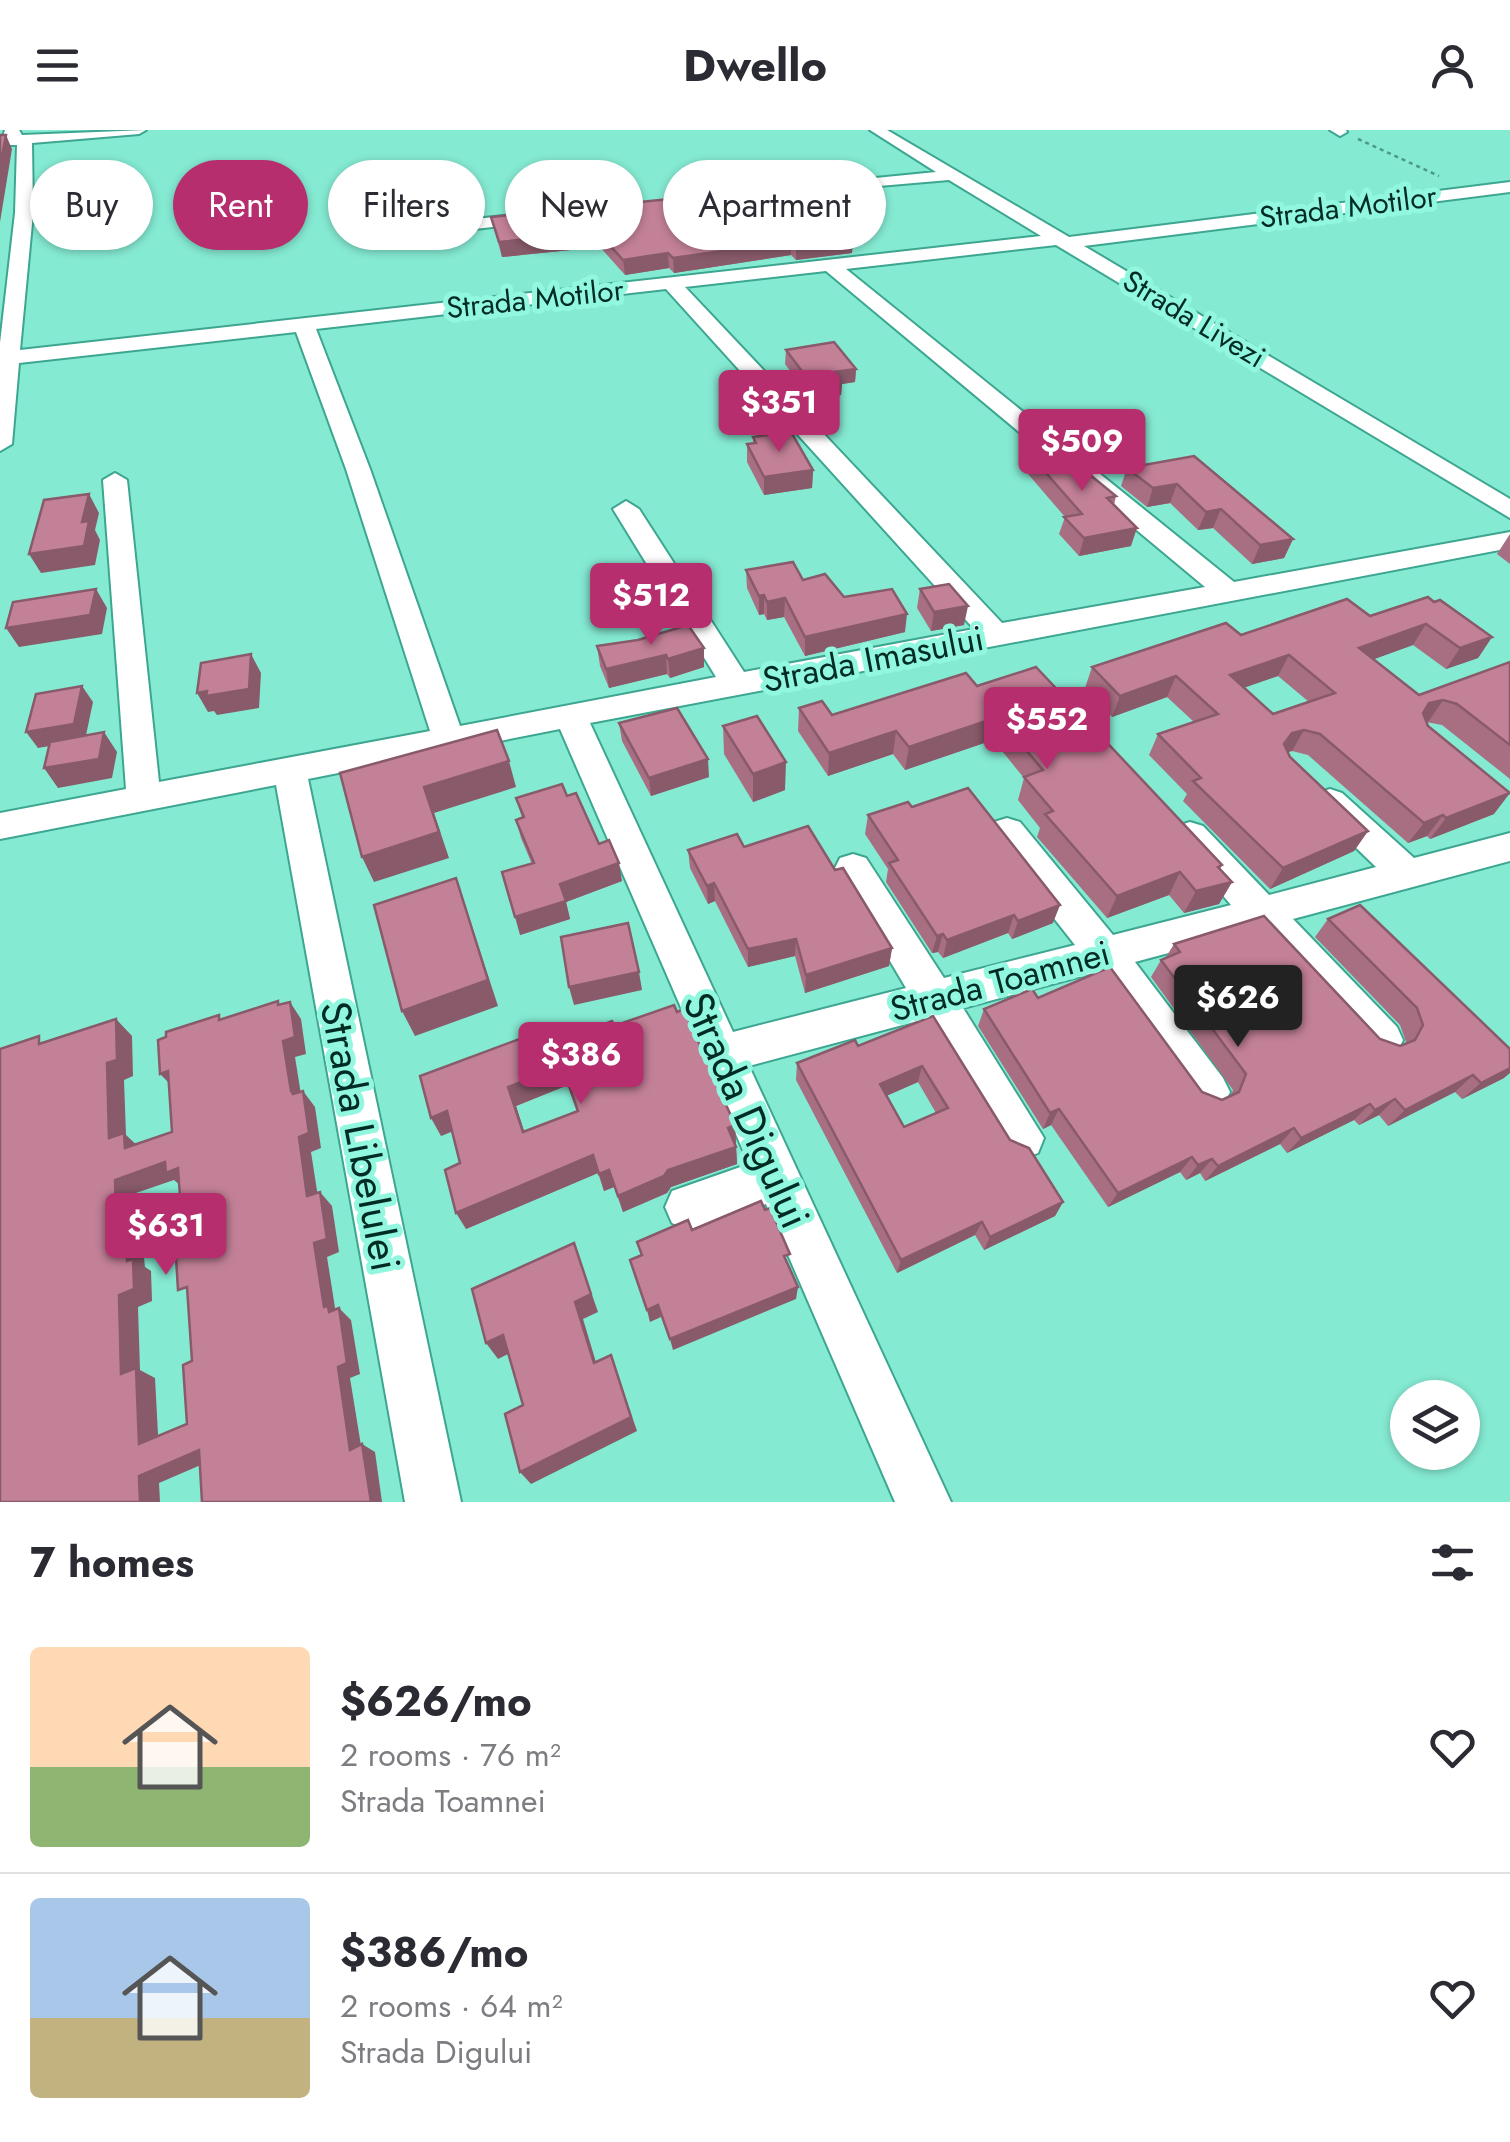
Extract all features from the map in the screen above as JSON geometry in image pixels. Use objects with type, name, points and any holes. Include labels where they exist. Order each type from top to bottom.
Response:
[{"type":"street","points":[[11,137],[139,130]]},
{"type":"street","name":"Strada Livezi","points":[[877,130],[1510,510]]},
{"type":"street","points":[[0,444],[9,358],[6,314],[24,213],[25,143],[11,137]]},
{"type":"street","points":[[886,183],[952,176]]},
{"type":"street","name":"Strada Motilor","points":[[9,358],[1064,241],[1510,187]]},
{"type":"street","points":[[832,266],[1228,591]]},
{"type":"street","points":[[671,284],[995,634]]},
{"type":"street","points":[[304,325],[358,470],[449,740]]},
{"type":"street","points":[[115,480],[144,799]]},
{"type":"street","points":[[626,510],[737,686]]},
{"type":"street","name":"Strada Imasului","points":[[0,826],[995,634],[1510,540]]},
{"type":"street","name":"Strada Digului","points":[[571,718],[924,1502]]},
{"type":"street","name":"Strada Libelulei","points":[[290,770],[433,1502]]},
{"type":"street","points":[[1307,780],[1406,874]]},
{"type":"street","points":[[1168,814],[1382,1040]]},
{"type":"street","points":[[1007,832],[1105,953],[1208,1092]]},
{"type":"street","name":"Strada Toamnei","points":[[722,1054],[1510,847]]},
{"type":"street","points":[[853,868],[1022,1138]]},
{"type":"street","points":[[688,1208],[777,1178]]},
{"type":"path","points":[[1338,131],[1474,192]]},
{"type":"building","points":[[0,135],[6,135],[0,167]]},
{"type":"building","points":[[663,200],[663,250],[729,250],[623,260],[614,250],[643,250],[643,202]]},
{"type":"building","points":[[505,216],[505,241],[499,242],[491,217]]},
{"type":"building","points":[[834,342],[856,369],[834,372],[842,382],[813,386],[786,350]]},
{"type":"building","points":[[791,432],[813,470],[764,477],[747,444],[756,443],[753,437]]},
{"type":"building","points":[[1051,443],[1116,496],[1107,498],[1137,528],[1084,538],[1064,517],[1082,514],[1026,450]]},
{"type":"building","points":[[1194,456],[1293,539],[1260,545],[1221,509],[1206,512],[1177,484],[1153,488],[1127,468]]},
{"type":"building","points":[[89,494],[82,522],[89,521],[84,546],[29,554],[44,500]]},
{"type":"building","points":[[793,562],[803,580],[825,574],[844,597],[892,589],[907,614],[805,637],[785,598],[767,602],[764,595],[759,596],[746,570]]},
{"type":"building","points":[[949,584],[968,606],[934,612],[920,589]]},
{"type":"building","points":[[96,589],[90,615],[6,628],[13,602]]},
{"type":"building","points":[[1428,597],[1434,602],[1440,600],[1492,637],[1460,648],[1426,624],[1359,648],[1419,695],[1510,662],[1510,745],[1457,704],[1443,700],[1429,703],[1423,713],[1428,726],[1510,793],[1424,823],[1320,734],[1304,730],[1292,733],[1284,744],[1290,757],[1368,831],[1283,868],[1193,781],[1201,778],[1158,734],[1218,714],[1176,676],[1120,696],[1092,667],[1226,623],[1241,635],[1347,599],[1370,616]],"holes":[[[1289,655],[1335,693],[1273,714],[1230,675]]]},
{"type":"building","points":[[688,625],[704,648],[668,659],[666,655],[606,669],[597,646],[638,640]]},
{"type":"building","points":[[251,654],[249,689],[206,696],[207,691],[197,693],[201,663]]},
{"type":"building","points":[[1036,667],[1222,865],[1218,867],[1232,882],[1196,891],[1180,872],[1117,896],[1045,814],[1053,811],[1024,777],[1043,770],[998,717],[909,747],[896,731],[829,753],[799,708],[822,701],[832,715],[966,673],[977,686]]},
{"type":"building","points":[[82,686],[74,724],[26,732],[36,694]]},
{"type":"building","points":[[677,708],[708,759],[649,778],[619,723]]},
{"type":"building","points":[[757,716],[786,762],[753,774],[723,726]]},
{"type":"building","points":[[497,730],[509,761],[424,787],[439,832],[362,857],[340,773]]},
{"type":"building","points":[[104,732],[99,759],[44,768],[50,742]]},
{"type":"building","points":[[562,784],[567,796],[576,793],[599,844],[609,840],[619,863],[560,884],[566,901],[515,917],[502,872],[534,863],[516,820],[524,817],[516,798]]},
{"type":"building","points":[[968,788],[1060,905],[1018,921],[1014,915],[947,940],[943,934],[937,936],[889,863],[898,860],[868,815],[908,802],[912,807]]},
{"type":"building","points":[[808,826],[835,870],[843,868],[892,948],[806,975],[796,939],[748,949],[714,883],[707,886],[688,850],[737,834],[744,847]]},
{"type":"building","points":[[456,878],[488,980],[402,1011],[374,905]]},
{"type":"building","points":[[1360,905],[1510,1049],[1510,1068],[1481,1083],[1473,1075],[1405,1110],[1395,1099],[1375,1110],[1370,1104],[1301,1138],[1294,1128],[1218,1166],[1212,1159],[1198,1165],[1192,1157],[1118,1193],[1059,1109],[1050,1113],[984,1009],[1032,989],[1038,998],[1110,967],[1202,1092],[1222,1100],[1239,1092],[1246,1074],[1161,960],[1180,952],[1174,944],[1264,916],[1380,1039],[1400,1046],[1415,1040],[1423,1025],[1417,1008],[1328,919]]},
{"type":"building","points":[[628,923],[639,972],[569,987],[561,937]]},
{"type":"building","points":[[278,1001],[278,1005],[290,1002],[295,1037],[283,1041],[291,1091],[303,1091],[309,1133],[299,1137],[307,1196],[320,1192],[327,1239],[314,1243],[324,1307],[328,1306],[329,1312],[339,1308],[347,1363],[338,1367],[350,1450],[362,1444],[371,1502],[202,1502],[199,1450],[139,1476],[140,1502],[0,1502],[0,1049],[39,1036],[39,1044],[116,1019],[117,1060],[107,1063],[109,1138],[124,1133],[125,1148],[172,1132],[168,1071],[160,1074],[158,1040],[166,1037],[166,1032],[219,1015],[219,1020]],"holes":[[[165,1162],[166,1173],[178,1168],[183,1239],[175,1241],[178,1290],[187,1287],[192,1361],[183,1365],[187,1424],[139,1444],[136,1368],[121,1374],[119,1295],[134,1289],[133,1259],[127,1261],[126,1245],[117,1248],[115,1180]]]},
{"type":"building","points":[[674,1005],[677,1012],[684,1009],[735,1125],[728,1128],[736,1147],[668,1170],[664,1176],[618,1196],[609,1170],[599,1174],[593,1155],[456,1213],[445,1170],[460,1163],[447,1111],[431,1118],[420,1076],[549,1028],[554,1043],[612,1021],[614,1026]],"holes":[[[562,1066],[578,1111],[523,1132],[508,1087]]]},
{"type":"building","points":[[933,1016],[1010,1140],[1029,1148],[1063,1202],[990,1237],[982,1222],[901,1260],[797,1063],[855,1040],[858,1046]],"holes":[[[922,1066],[948,1108],[904,1127],[880,1084]]]},
{"type":"building","points":[[761,1201],[765,1210],[770,1208],[790,1254],[784,1256],[798,1287],[670,1339],[658,1305],[647,1310],[630,1260],[642,1255],[637,1242],[688,1220],[692,1230]]},
{"type":"building","points":[[574,1243],[591,1294],[575,1302],[594,1363],[611,1355],[631,1417],[520,1472],[505,1414],[523,1405],[503,1335],[486,1343],[472,1289]]}]
